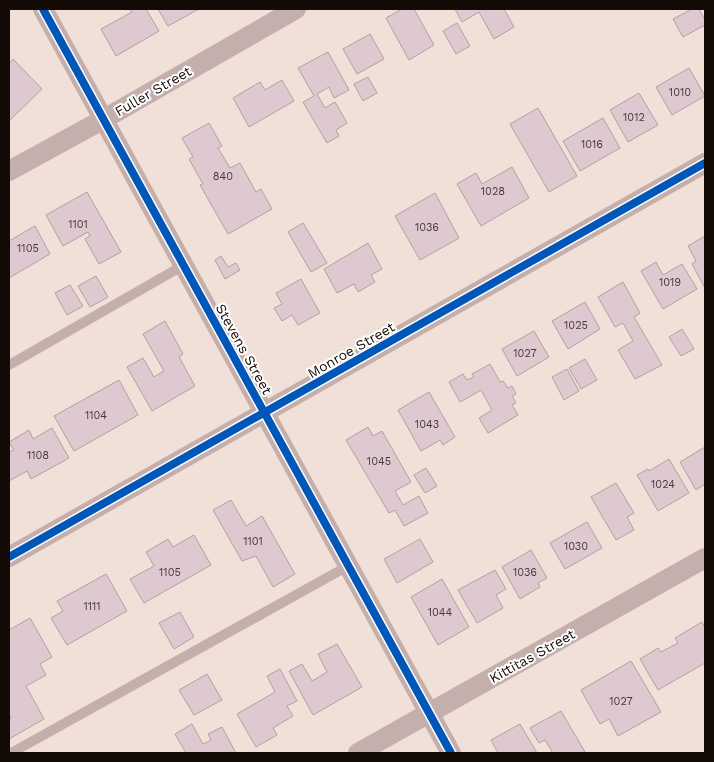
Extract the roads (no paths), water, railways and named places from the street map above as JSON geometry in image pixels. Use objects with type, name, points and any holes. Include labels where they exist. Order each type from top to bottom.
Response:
[{"type":"street","name":"Stevens Street","points":[[43,9],[451,753]]},
{"type":"street","name":"Fuller Street","points":[[9,171],[296,9]]},
{"type":"street","name":"Monroe Street","points":[[9,557],[705,163]]},
{"type":"street","name":"Kittitas Street","points":[[358,753],[705,558]]},
{"type":"lane","points":[[9,364],[184,266]]},
{"type":"lane","points":[[11,753],[348,566]]}]
